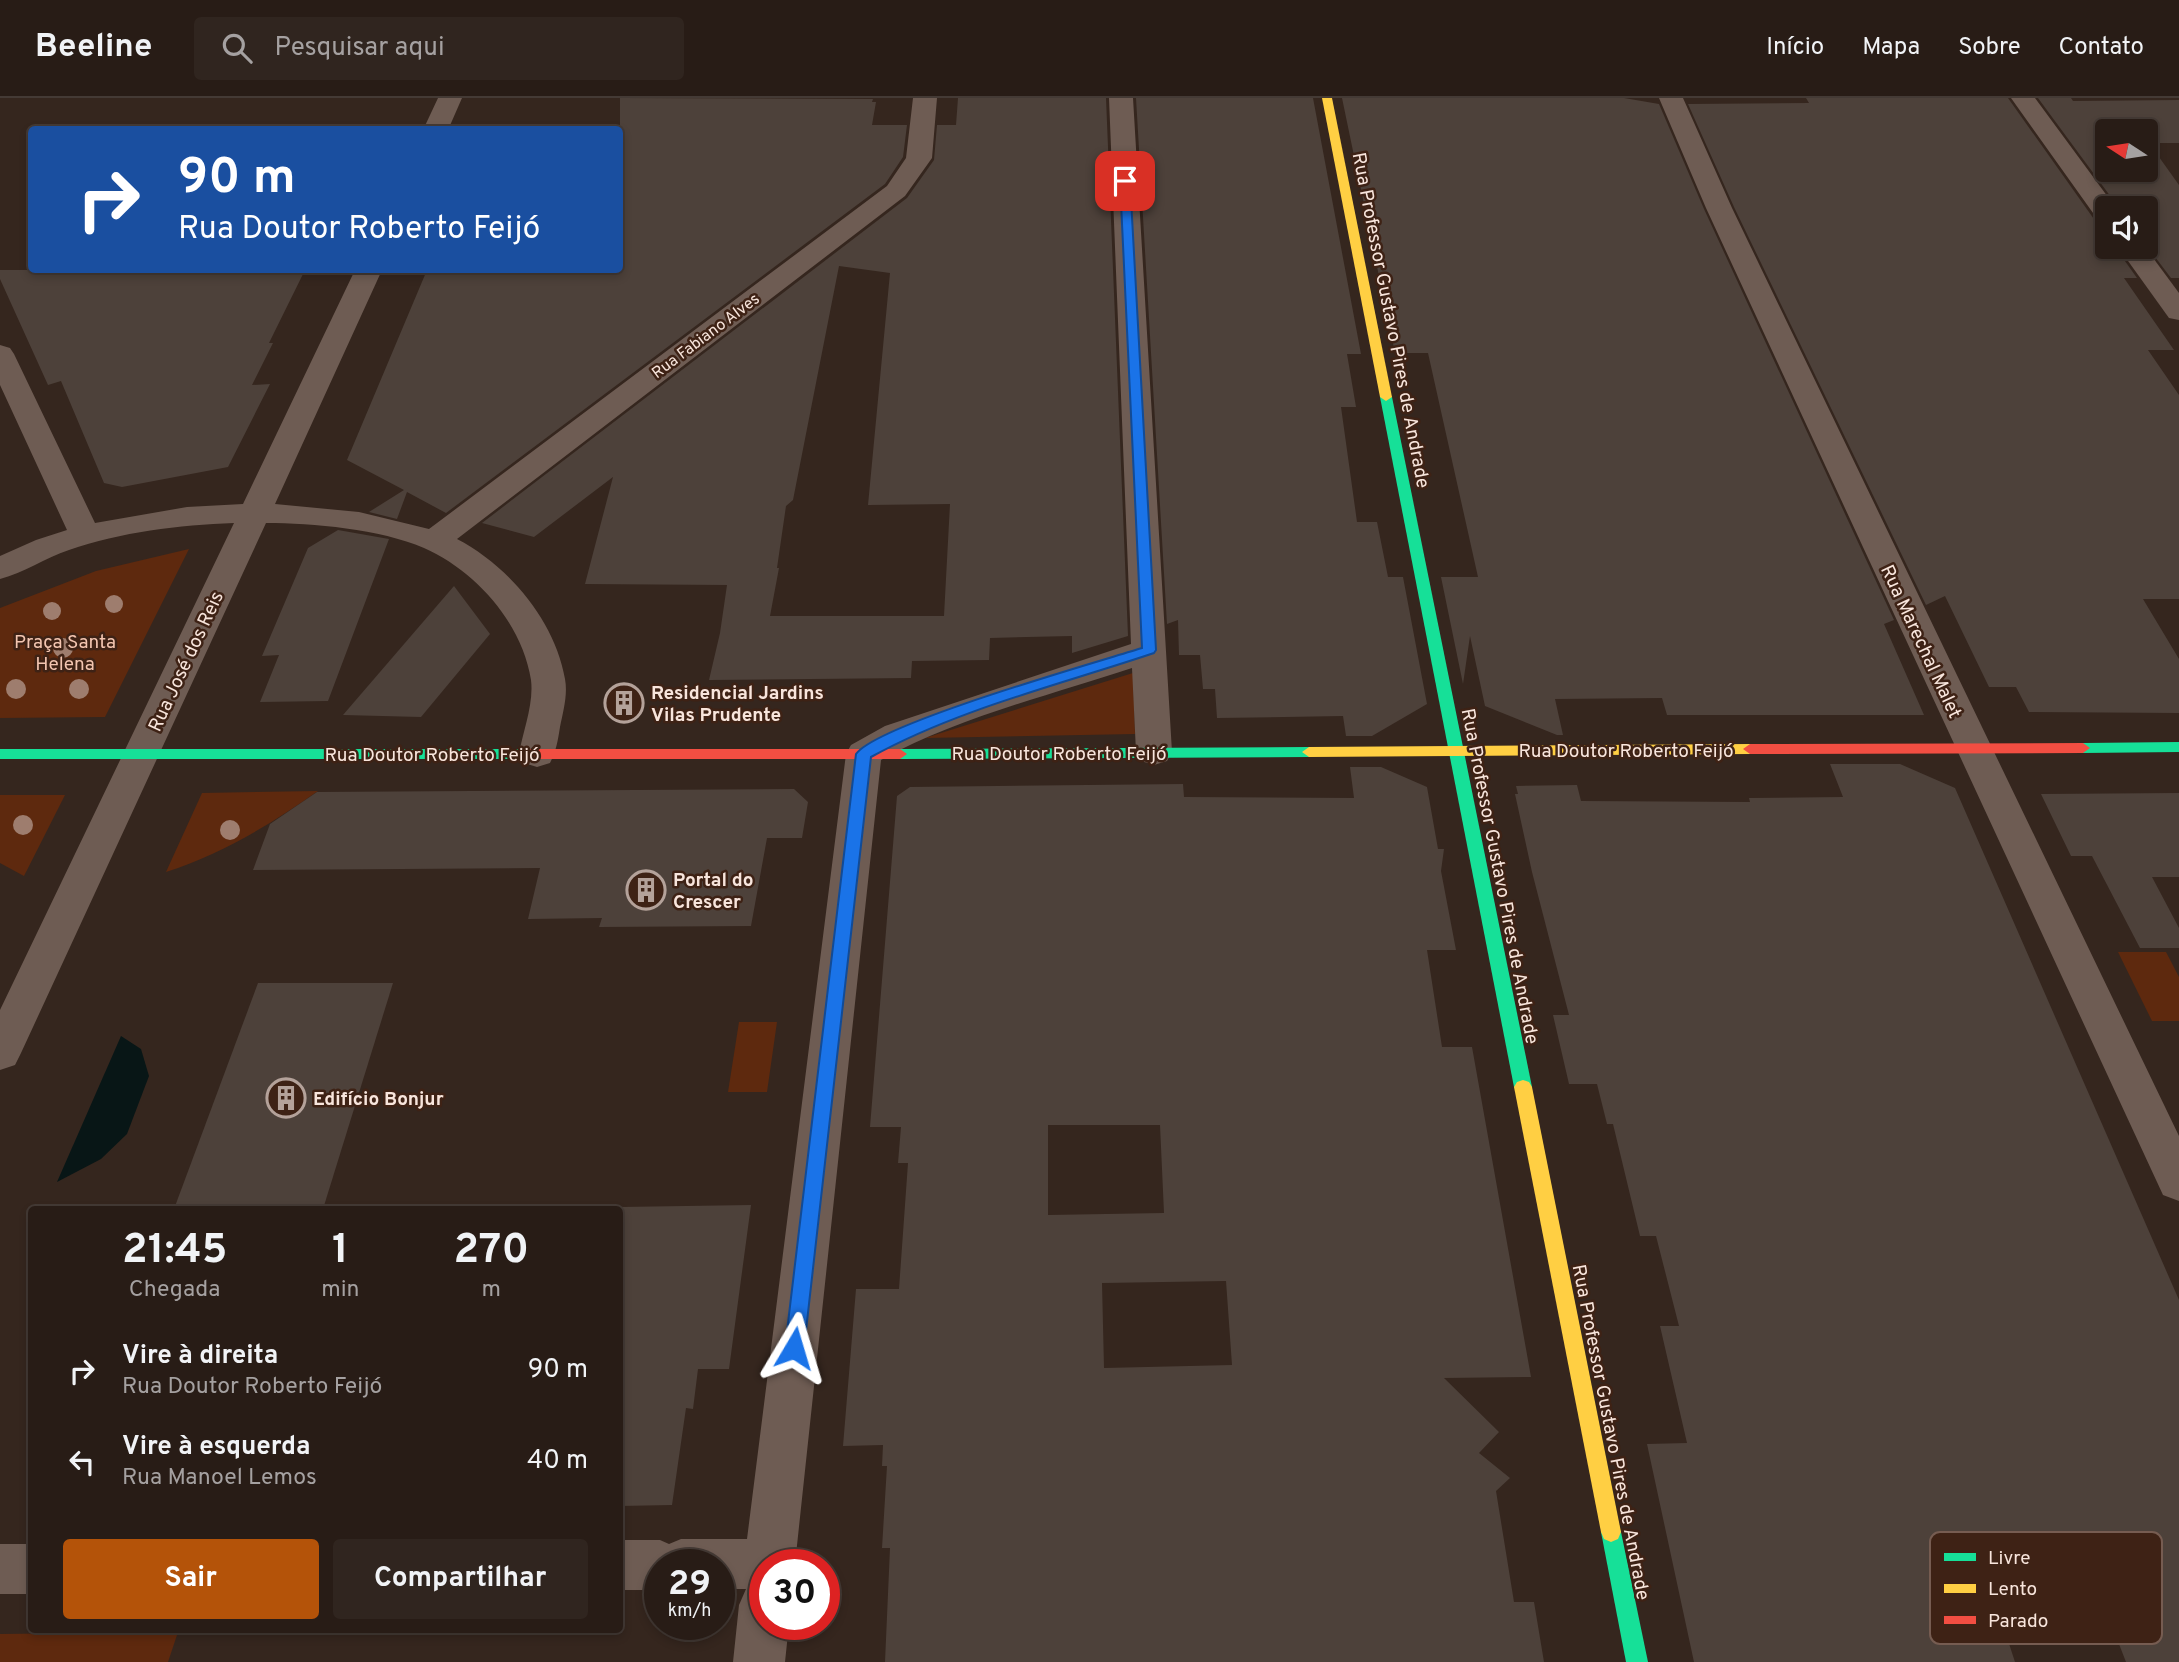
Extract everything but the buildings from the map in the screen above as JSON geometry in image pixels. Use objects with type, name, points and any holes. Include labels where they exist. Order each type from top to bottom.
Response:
[{"type":"street","points":[[437,126],[450,98]]},
{"type":"street","name":"Rua Fabiano Alves","points":[[434,541],[896,191],[919,158],[925,98]]},
{"type":"street","points":[[1121,98],[1154,752]]},
{"type":"street","name":"Rua Professor Gustavo Pires de Andrade","points":[[1327,98],[1636,1662]]},
{"type":"street","name":"Rua Marechal Malet","points":[[1671,98],[1718,208],[2179,1182]]},
{"type":"street","points":[[2023,98],[2095,197]]},
{"type":"street","points":[[2140,259],[2179,313]]},
{"type":"street","name":"Rua José dos Reis","points":[[0,1054],[368,273]]},
{"type":"street","points":[[0,354],[85,535]]},
{"type":"street","points":[[0,569],[60,541],[176,518],[254,513],[320,515],[380,526],[434,541],[466,559],[508,595],[536,640],[549,683],[537,754]]},
{"type":"street","name":"Rua Doutor Roberto Feijó","points":[[863,754],[934,721],[1149,650]]},
{"type":"street","name":"Rua Doutor Roberto Feijó","points":[[0,754],[863,754],[2179,747]]},
{"type":"street","points":[[771,1549],[863,754]]},
{"type":"street","points":[[623,1565],[644,1565]]},
{"type":"street","points":[[0,1569],[28,1569]]},
{"type":"street","points":[[759,1662],[761,1640]]},
{"type":"green space","name":"Praça Santa Helena","points":[[189,549],[105,717],[0,718],[0,608],[96,571]]},
{"type":"green space","points":[[1133,673],[1135,734],[925,738]]},
{"type":"green space","points":[[318,791],[245,837],[166,872],[202,793]]},
{"type":"green space","points":[[0,795],[65,795],[24,876],[0,863]]},
{"type":"green space","points":[[2118,952],[2166,952],[2179,977],[2179,1021],[2152,1021]]},
{"type":"green space","points":[[739,1022],[777,1022],[767,1092],[728,1092]]},
{"type":"green space","points":[[178,1633],[168,1662],[0,1662],[0,1634]]},
{"type":"shaded area","points":[[121,1036],[141,1049],[149,1076],[127,1134],[101,1159],[57,1182]]},
{"type":"traffic: fast","points":[[1386,397],[1523,1087]]},
{"type":"traffic: fast","points":[[2083,748],[2179,747]]},
{"type":"traffic: fast","points":[[900,754],[1309,752]]},
{"type":"traffic: fast","points":[[0,754],[526,754]]},
{"type":"traffic: fast","points":[[1611,1532],[1637,1662]]},
{"type":"traffic: slow","points":[[1327,98],[1386,397]]},
{"type":"traffic: slow","points":[[1309,752],[1750,749]]},
{"type":"traffic: slow","points":[[1523,1087],[1611,1532]]},
{"type":"traffic: jam","points":[[1750,749],[2083,748]]},
{"type":"traffic: jam","points":[[526,754],[900,754]]},
{"type":"place","name":"Residencial Jardins Vilas Prudente","points":[[624,703]]},
{"type":"place","name":"Portal do Crescer","points":[[646,890]]},
{"type":"place","name":"Edifício Bonjur","points":[[286,1098]]},
{"type":"route","points":[[794,1348],[863,754],[934,721],[1149,650],[1125,181]]}]
